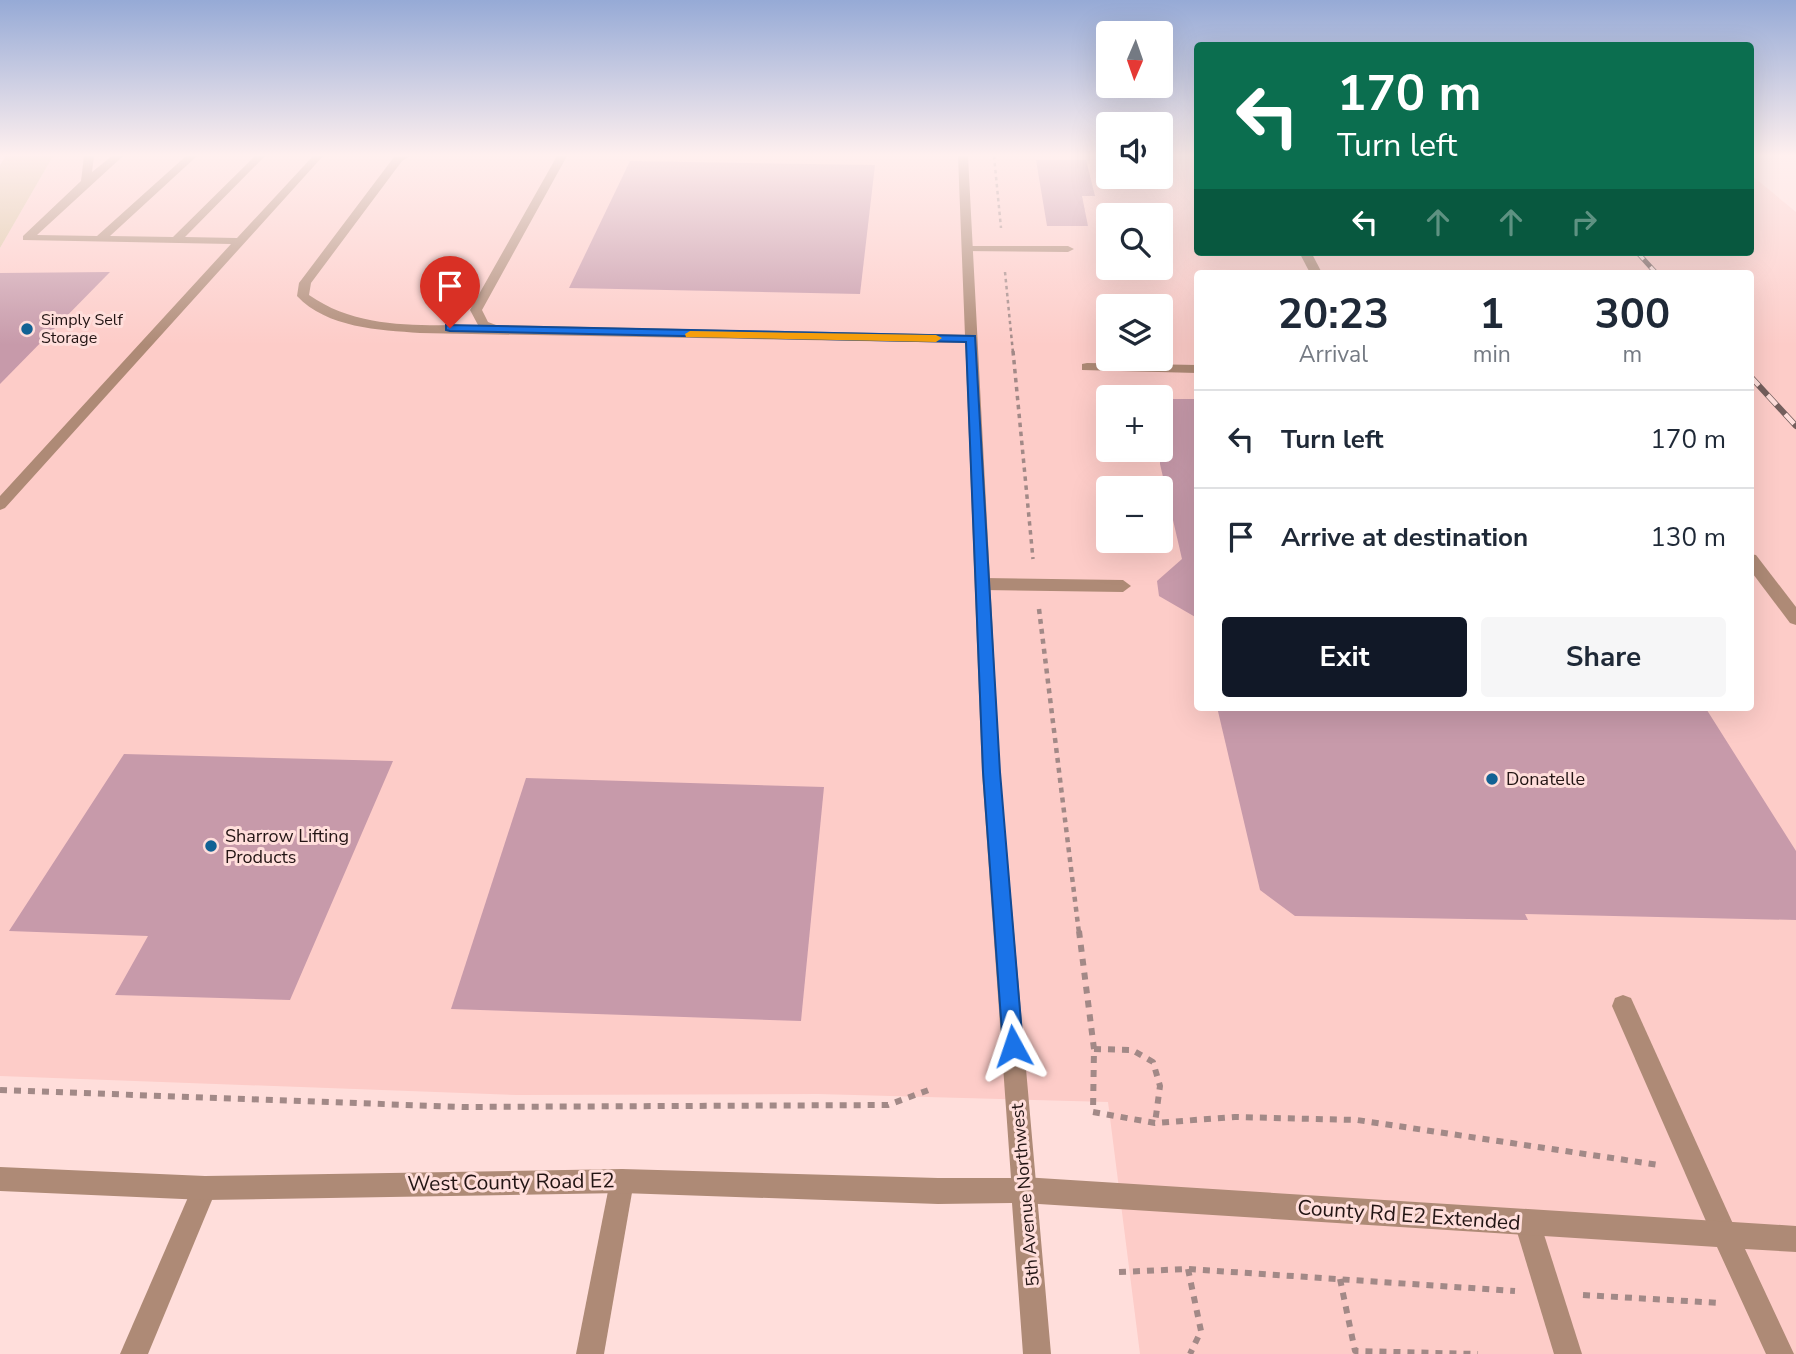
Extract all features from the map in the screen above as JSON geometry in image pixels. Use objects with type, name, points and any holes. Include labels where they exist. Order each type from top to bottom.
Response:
[{"type":"street","points":[[47,219],[27,238],[238,241]]},
{"type":"street","points":[[100,239],[122,219]]},
{"type":"street","points":[[176,240],[197,219]]},
{"type":"street","points":[[0,505],[258,219]]},
{"type":"street","points":[[353,219],[305,283],[303,296],[318,310],[384,327],[971,339]]},
{"type":"street","points":[[494,329],[483,324],[476,310],[527,219]]},
{"type":"street","name":"5th Avenue Northwest","points":[[966,219],[991,772],[1037,1354]]},
{"type":"street","points":[[967,249],[1068,249]]},
{"type":"street","points":[[1087,367],[1194,369]]},
{"type":"street","points":[[1754,564],[1796,619]]},
{"type":"street","points":[[983,584],[1123,586]]},
{"type":"street","points":[[1623,1006],[1780,1354]]},
{"type":"street","name":"West County Road E2","points":[[0,1179],[205,1188],[622,1181],[938,1191],[1023,1190]]},
{"type":"street","points":[[590,1354],[622,1181]]},
{"type":"street","points":[[134,1354],[205,1188]]},
{"type":"street","name":"County Rd E2 Extended","points":[[1023,1190],[1796,1239]]},
{"type":"street","points":[[1527,1222],[1568,1354]]},
{"type":"path","points":[[1000,219],[1036,585],[1094,1049],[1093,1112],[1155,1123],[1235,1117],[1357,1120],[1696,1171]]},
{"type":"path","points":[[1094,1049],[1121,1047],[1143,1053],[1158,1069],[1162,1091],[1155,1123]]},
{"type":"path","points":[[0,1090],[463,1107],[888,1105],[934,1088]]},
{"type":"path","points":[[1119,1272],[1188,1269],[1757,1305]]},
{"type":"path","points":[[1188,1269],[1200,1331],[1190,1354]]},
{"type":"path","points":[[1340,1279],[1355,1351],[1478,1354]]},
{"type":"shaded area","points":[[0,219],[17,219],[0,248]]},
{"type":"shaded area","points":[[17,219],[1096,219],[1096,280],[1173,280],[1173,219],[1194,219],[1194,256],[1754,256],[1754,219],[1796,219],[1796,1354],[1140,1354],[1108,1102],[818,1094],[517,1095],[0,1076],[0,248]]},
{"type":"building","points":[[602,219],[869,219],[860,294],[569,288]]},
{"type":"building","points":[[1046,219],[1087,219],[1088,226],[1047,226]]},
{"type":"building","name":"Simply Self Storage","points":[[110,272],[0,384],[0,273]]},
{"type":"building","points":[[1173,399],[1194,399],[1194,616],[1159,596],[1157,581],[1182,559],[1173,520],[1173,476],[1163,476],[1160,462],[1173,462]]},
{"type":"building","name":"Donatelle","points":[[1218,711],[1708,711],[1796,851],[1796,920],[1525,914],[1528,920],[1295,916],[1260,890]]},
{"type":"building","name":"Sharrow Lifting Products","points":[[124,754],[393,761],[290,1000],[115,995],[148,936],[9,931]]},
{"type":"building","points":[[526,778],[824,787],[801,1021],[451,1009]]},
{"type":"railway","points":[[1641,256],[1653,270]]},
{"type":"railway","points":[[1754,380],[1796,426]]},
{"type":"slow traffic","points":[[690,334],[936,338]]},
{"type":"place","name":"Simply Self Storage","points":[[27,329]]},
{"type":"place","name":"Donatelle","points":[[1492,779]]},
{"type":"place","name":"Sharrow Lifting Products","points":[[211,846]]},
{"type":"route","points":[[450,328],[971,339],[991,772],[1013,1046]]}]
